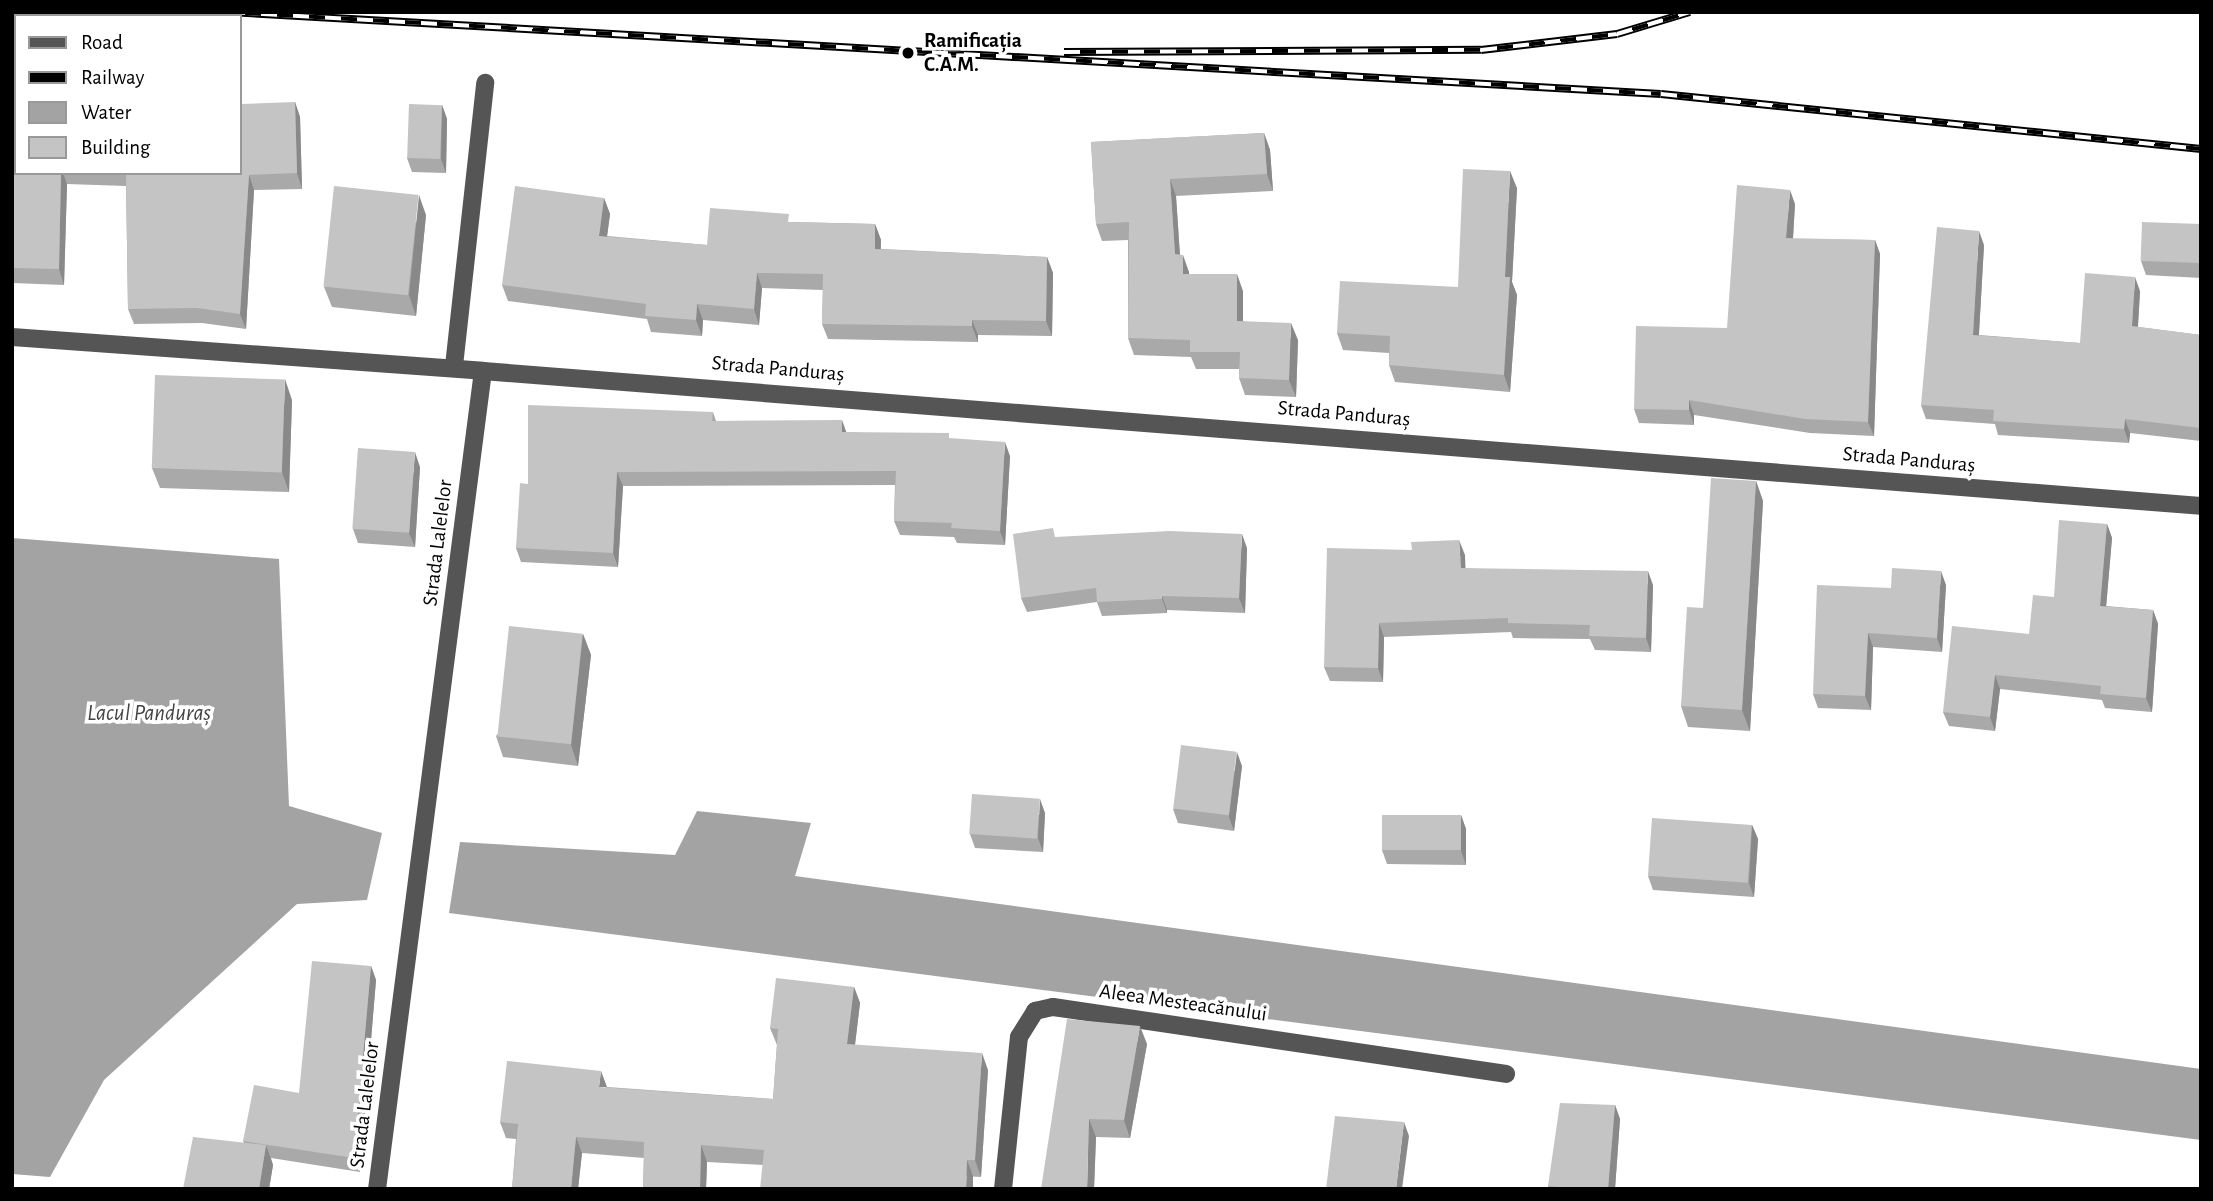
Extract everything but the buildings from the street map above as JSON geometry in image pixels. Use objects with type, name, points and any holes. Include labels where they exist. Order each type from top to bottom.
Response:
[{"type":"street","points":[[454,366],[485,83]]},
{"type":"street","points":[[12,337],[454,366],[483,371]]},
{"type":"street","name":"Strada Panduraș","points":[[483,371],[2201,506]]},
{"type":"street","name":"Strada Lalelelor","points":[[377,1189],[483,371]]},
{"type":"street","name":"Aleea Mesteacănului","points":[[1003,1189],[1019,1037],[1035,1011],[1044,1009],[1506,1074]]},
{"type":"water","name":"Lacul Panduraș","points":[[12,538],[279,559],[289,806],[382,833],[367,900],[297,904],[104,1080],[50,1177],[12,1174]]},
{"type":"water","points":[[697,811],[811,823],[795,876],[2201,1069],[2201,1140],[449,913],[460,842],[675,855]]},
{"type":"railway","points":[[229,12],[1661,94],[2201,149]]},
{"type":"railway","points":[[1064,52],[1481,50],[1617,34],[1690,12]]},
{"type":"place","name":"Ramificația C.A.M.","points":[[908,53]]}]
